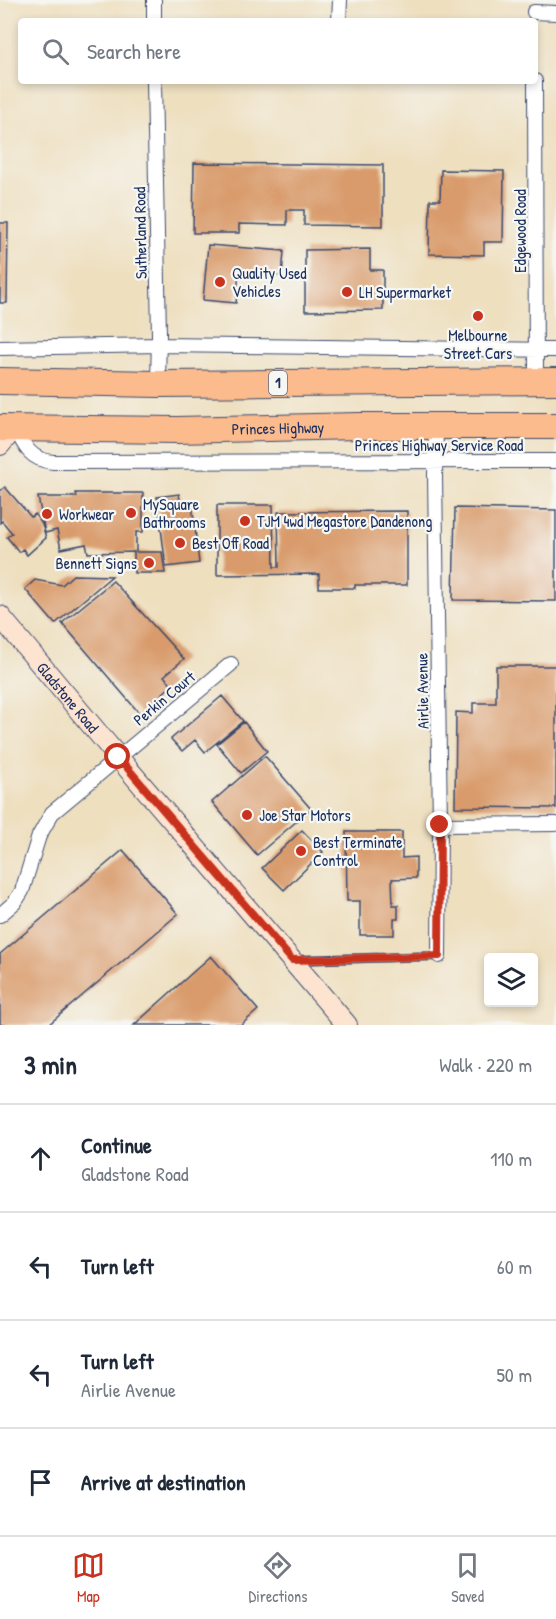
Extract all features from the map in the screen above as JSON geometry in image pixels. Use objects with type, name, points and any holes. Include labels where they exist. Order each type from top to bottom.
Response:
[{"type":"highway","name":"1","points":[[0,381],[158,384],[546,382]]},
{"type":"highway","name":"Princes Highway","points":[[5,433],[358,426],[556,426]]},
{"type":"main road","name":"Gladstone Road","points":[[0,616],[347,1025]]},
{"type":"street","points":[[154,0],[154,18]]},
{"type":"street","points":[[339,18],[340,0]]},
{"type":"street","points":[[534,11],[556,13]]},
{"type":"street","name":"Sutherland Road","points":[[154,84],[158,384]]},
{"type":"street","name":"Edgewood Road","points":[[535,84],[537,350],[546,382]]},
{"type":"street","points":[[0,348],[159,345],[556,350]]},
{"type":"street","name":"Airlie Avenue","points":[[436,426],[439,956]]},
{"type":"street","name":"Princes Highway Service Road","points":[[5,433],[38,459],[53,462],[556,461]]},
{"type":"street","name":"Perkin Court","points":[[0,915],[15,902],[22,891],[39,836],[52,813],[231,664]]},
{"type":"street","points":[[440,825],[556,824]]},
{"type":"lane","points":[[292,960],[439,956]]},
{"type":"building","points":[[194,163],[383,165],[383,226],[304,225],[304,210],[287,210],[287,225],[239,224],[239,233],[193,233]]},
{"type":"building","points":[[441,170],[504,171],[503,242],[484,242],[484,255],[429,254],[430,200],[440,200]]},
{"type":"building","points":[[0,223],[8,223],[7,303],[0,303]]},
{"type":"building","points":[[208,245],[284,251],[282,276],[239,272],[236,303],[203,300]]},
{"type":"building","points":[[370,249],[370,270],[383,270],[383,310],[305,311],[305,250]]},
{"type":"building","points":[[5,487],[31,517],[35,514],[42,524],[46,538],[27,555],[23,549],[19,552],[7,537],[12,533],[2,521],[0,523],[0,491]]},
{"type":"building","points":[[76,493],[143,493],[143,532],[136,532],[136,552],[162,552],[165,573],[134,573],[134,552],[88,553],[86,544],[61,549],[57,530],[45,533],[38,497],[77,497]]},
{"type":"building","name":"Best Off Road","points":[[179,494],[181,505],[192,504],[199,563],[166,567],[157,497]]},
{"type":"building","points":[[217,505],[273,505],[274,567],[279,567],[278,512],[407,511],[407,585],[319,588],[319,574],[217,575]]},
{"type":"building","points":[[455,508],[556,510],[556,601],[453,600]]},
{"type":"building","points":[[73,575],[112,576],[55,624],[25,589],[35,580],[62,585]]},
{"type":"building","points":[[113,581],[184,659],[164,676],[172,685],[140,714],[62,623]]},
{"type":"building","points":[[496,666],[556,666],[556,808],[455,807],[456,712],[473,713],[473,703],[496,703]]},
{"type":"building","points":[[222,696],[243,721],[205,752],[195,740],[182,751],[171,739]]},
{"type":"building","points":[[244,722],[267,751],[241,773],[217,744]]},
{"type":"building","points":[[265,756],[311,809],[257,855],[212,802]]},
{"type":"building","points":[[302,830],[323,852],[284,890],[262,868]]},
{"type":"building","points":[[346,832],[402,832],[402,858],[416,857],[416,878],[392,879],[393,905],[398,905],[398,919],[394,919],[394,935],[360,935],[360,901],[347,901]]},
{"type":"building","points":[[123,850],[178,914],[48,1025],[0,1025],[0,954]]},
{"type":"building","points":[[211,956],[258,1010],[241,1025],[134,1025]]},
{"type":"place","name":"Quality Used Vehicles","points":[[220,282]]},
{"type":"place","name":"LH Supermarket","points":[[347,292]]},
{"type":"place","name":"Melbourne Street Cars","points":[[478,316]]},
{"type":"place","name":"MySquare Bathrooms","points":[[131,513]]},
{"type":"place","name":"Workwear","points":[[47,514]]},
{"type":"place","name":"TJM 4wd Megastore Dandenong","points":[[245,521]]},
{"type":"place","name":"Best Off Road","points":[[180,543]]},
{"type":"place","name":"Bennett Signs","points":[[149,563]]},
{"type":"place","name":"Joe Star Motors","points":[[247,815]]},
{"type":"place","name":"Best Terminate Control","points":[[301,851]]},
{"type":"route","points":[[118,757],[292,960],[439,956],[440,825]]}]
